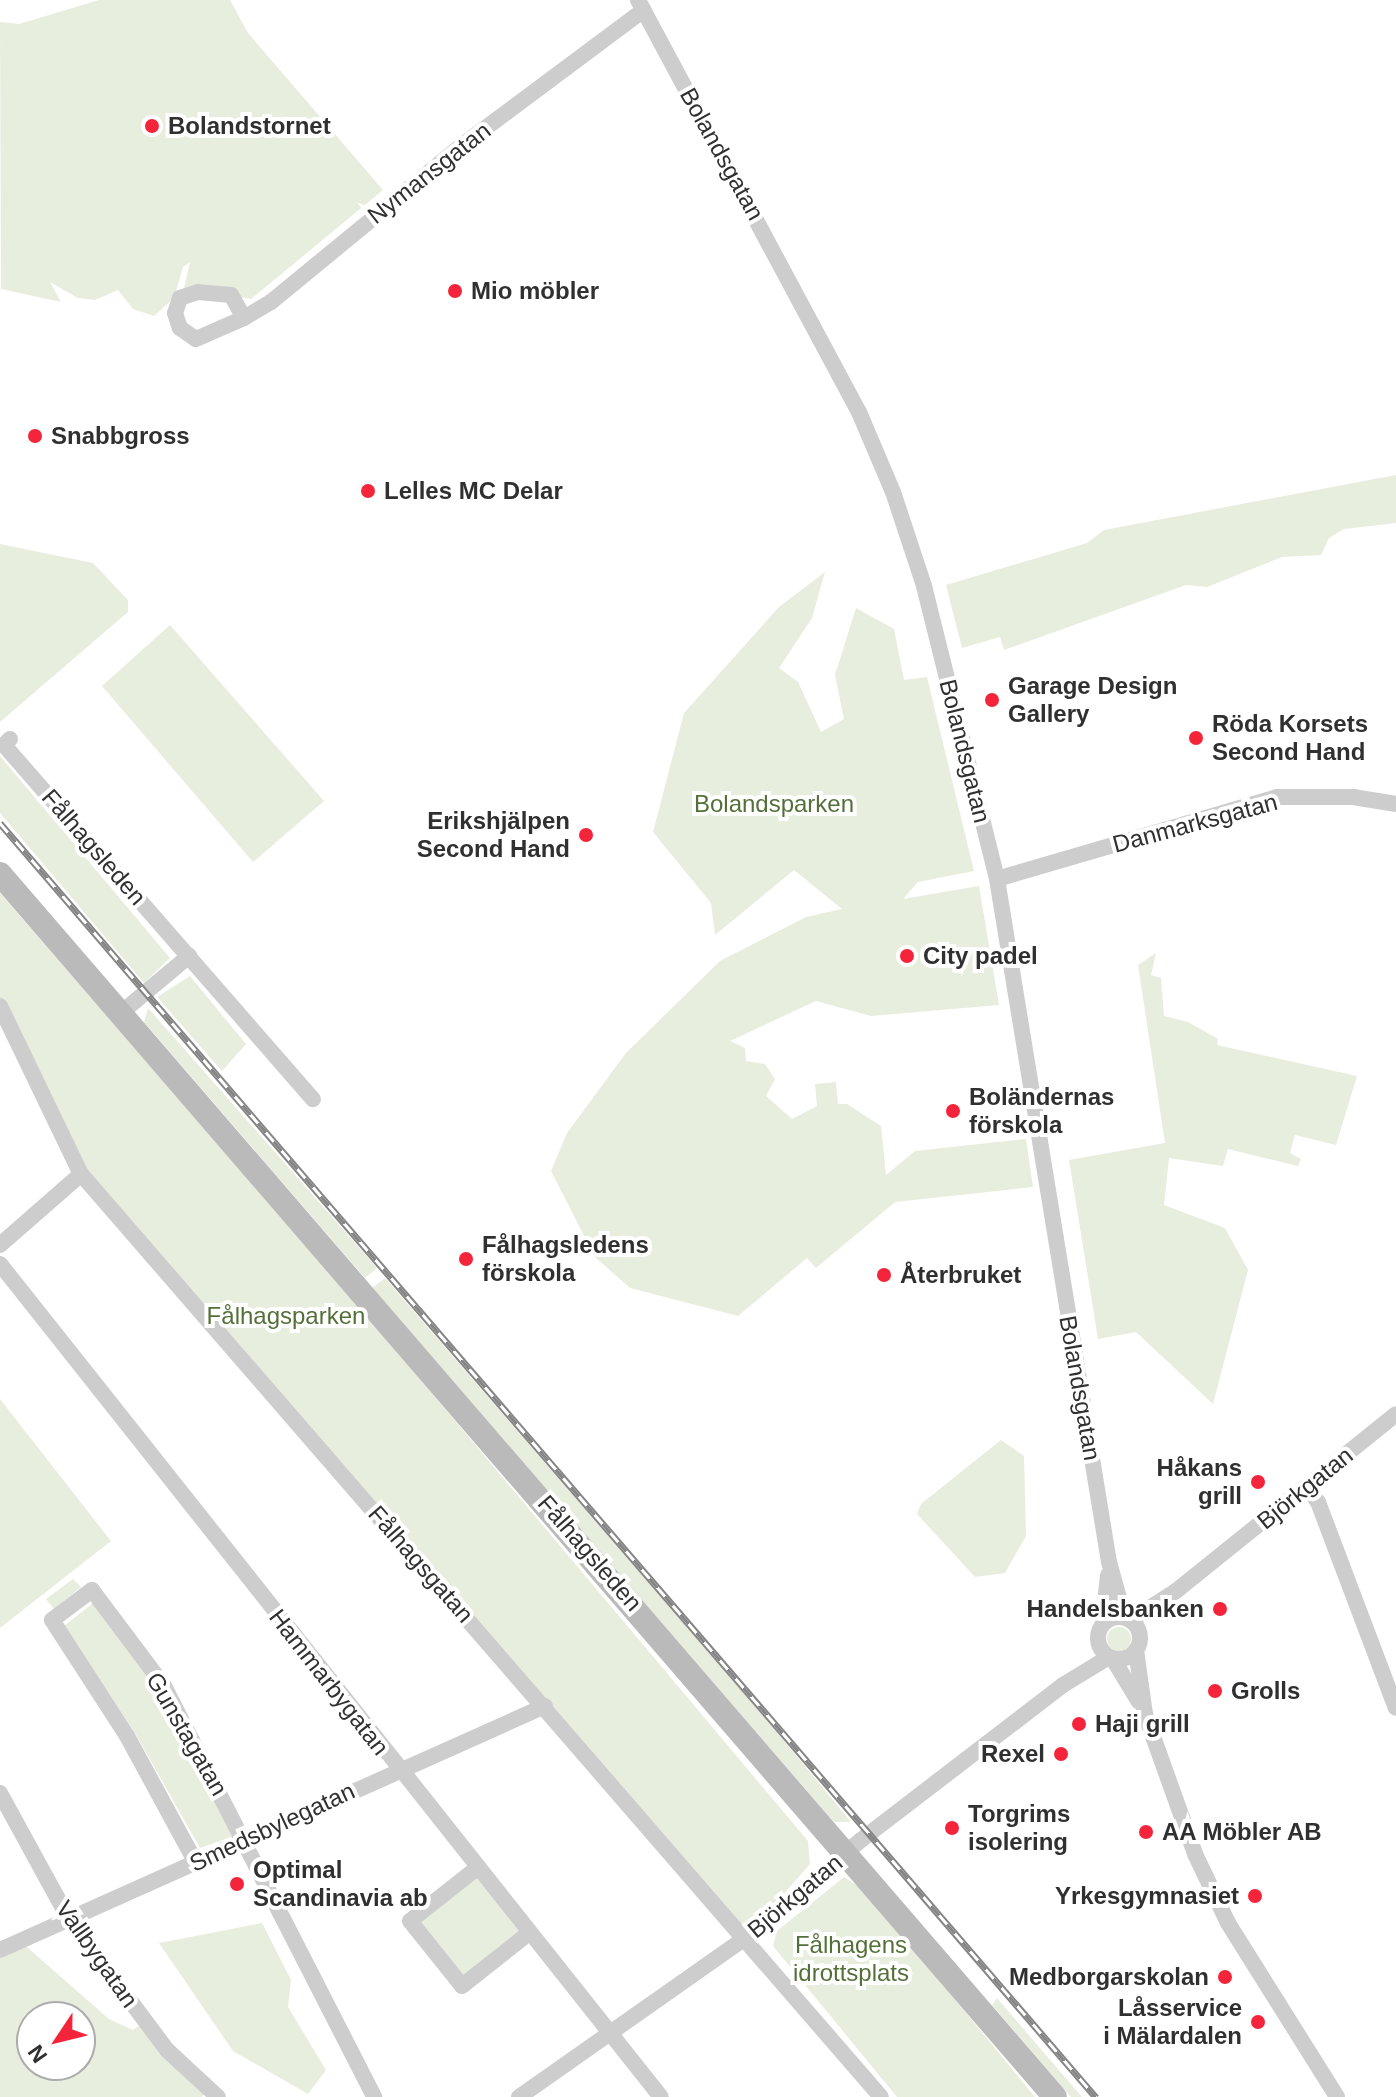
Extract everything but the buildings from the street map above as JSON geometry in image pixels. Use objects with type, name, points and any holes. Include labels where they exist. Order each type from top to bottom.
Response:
[{"type":"main road","name":"Fålhagsleden","points":[[0,874],[1055,2097]]},
{"type":"street","name":"Nymansgatan","points":[[244,318],[231,295],[198,292],[180,298],[175,313],[180,328],[196,339],[244,318],[271,302],[460,147],[641,5]]},
{"type":"street","name":"Bolandsgatan","points":[[641,5],[828,350],[893,492],[924,586],[997,879],[1109,1562],[1138,1643]]},
{"type":"street","name":"Fålhagsleden","points":[[10,739],[4,745],[313,1099]]},
{"type":"street","name":"Danmarksgatan","points":[[997,879],[1278,797],[1353,797],[1396,804]]},
{"type":"street","points":[[121,1013],[189,956]]},
{"type":"street","name":"Fålhagsgatan","points":[[0,1006],[81,1174],[881,2097]]},
{"type":"street","points":[[0,1245],[81,1174]]},
{"type":"street","name":"Hammarbygatan","points":[[0,1264],[398,1770],[661,2097]]},
{"type":"street","name":"Björkgatan","points":[[1103,1623],[1127,1618],[1176,1591],[1396,1414]]},
{"type":"street","points":[[1307,1487],[1318,1502],[1396,1708]]},
{"type":"street","name":"Bolandsgatan","points":[[1107,1653],[1103,1623],[1109,1562]]},
{"type":"street","name":"Gunstagatan","points":[[196,1863],[127,1736],[52,1620],[92,1590],[164,1686],[246,1840],[374,2097]]},
{"type":"street","name":"Björkgatan","points":[[1138,1643],[1176,1591]]},
{"type":"street","points":[[1145,1714],[1107,1653],[1138,1643],[1145,1714],[1167,1786],[1228,1923],[1337,2097]]},
{"type":"street","name":"Björkgatan","points":[[519,2097],[745,1938],[846,1853],[1107,1653]]},
{"type":"street","name":"Smedsbylegatan","points":[[0,1950],[545,1706]]},
{"type":"street","name":"Vallbygatan","points":[[0,1793],[69,1919],[167,2050],[218,2097]]},
{"type":"street","points":[[477,1868],[410,1921],[462,1986],[529,1933]]},
{"type":"green space","points":[[99,0],[230,0],[248,33],[383,190],[251,299],[184,288],[190,262],[183,267],[174,298],[154,316],[133,309],[118,290],[95,300],[78,298],[50,282],[61,302],[1,289],[0,22],[19,24]]},
{"type":"green space","points":[[1396,475],[1396,523],[1344,529],[1329,538],[1321,555],[1282,557],[1207,587],[1186,585],[1004,650],[1000,637],[962,648],[946,585],[1087,543],[1104,530]]},
{"type":"green space","points":[[0,544],[93,563],[128,600],[128,612],[0,722]]},
{"type":"green space","name":"Bolandsparken","points":[[825,572],[812,618],[779,668],[798,682],[821,732],[844,719],[835,675],[856,608],[894,629],[904,680],[927,677],[974,871],[918,882],[903,899],[979,886],[999,1005],[871,1016],[816,1001],[730,1041],[745,1048],[746,1061],[765,1064],[775,1079],[766,1096],[792,1119],[817,1106],[815,1084],[836,1082],[838,1104],[847,1104],[881,1126],[886,1175],[915,1151],[1026,1139],[1033,1187],[895,1202],[816,1268],[807,1258],[738,1316],[630,1288],[595,1257],[551,1171],[567,1133],[626,1053],[720,961],[806,917],[842,909],[794,870],[715,935],[711,903],[653,832],[684,713],[779,607]]},
{"type":"green space","points":[[170,625],[324,801],[253,862],[102,686]]},
{"type":"green space","points":[[0,756],[170,958],[144,983],[0,813]]},
{"type":"green space","name":"Fålhagsparken","points":[[0,893],[356,1303],[808,1841],[810,1864],[745,1938],[81,1174],[0,1006]]},
{"type":"green space","points":[[1156,953],[1151,975],[1161,978],[1164,1016],[1188,1022],[1218,1039],[1217,1045],[1357,1076],[1336,1145],[1295,1135],[1290,1153],[1301,1159],[1298,1166],[1228,1149],[1223,1166],[1169,1158],[1164,1205],[1225,1228],[1248,1270],[1213,1404],[1136,1332],[1098,1339],[1069,1160],[1165,1143],[1138,965]]},
{"type":"green space","points":[[190,976],[246,1044],[222,1071],[157,997]]},
{"type":"green space","points":[[148,1008],[377,1268],[365,1278],[144,1022]]},
{"type":"green space","points":[[385,1278],[761,1713],[851,1822],[834,1822],[372,1288]]},
{"type":"green space","points":[[0,1399],[111,1541],[0,1628]]},
{"type":"green space","points":[[1001,1440],[1024,1456],[1026,1536],[1005,1573],[975,1577],[917,1514],[921,1504]]},
{"type":"green space","points":[[73,1579],[81,1587],[54,1609],[46,1599]]},
{"type":"green space","points":[[93,1603],[159,1689],[237,1835],[200,1848],[135,1733],[64,1626]]},
{"type":"green space","points":[[1119,1627],[1128,1630],[1131,1639],[1128,1648],[1119,1651],[1110,1648],[1107,1639],[1110,1630]]},
{"type":"green space","points":[[477,1868],[529,1933],[462,1986],[410,1921]]},
{"type":"green space","name":"Fålhagens idrottsplats","points":[[844,1877],[866,1891],[1035,2097],[897,2097],[773,1946],[777,1931]]},
{"type":"green space","points":[[262,1923],[291,1980],[288,2007],[326,2070],[308,2094],[233,2051],[159,1943]]},
{"type":"green space","points":[[20,1941],[88,2001],[16,2001],[16,2081],[96,2081],[96,2008],[109,2019],[133,2030],[145,2021],[207,2089],[202,2097],[0,2097],[0,1950]]},
{"type":"green space","points":[[997,1998],[1082,2097],[1071,2097],[992,2005]]},
{"type":"railway","points":[[0,823],[1096,2097]]},
{"type":"place","name":"Bolandstornet","points":[[152,126]]},
{"type":"place","name":"Mio möbler","points":[[455,291]]},
{"type":"place","name":"Snabbgross","points":[[35,436]]},
{"type":"place","name":"Lelles MC Delar","points":[[368,491]]},
{"type":"place","name":"Garage Design Gallery","points":[[992,700]]},
{"type":"place","name":"Röda Korsets Second Hand","points":[[1196,738]]},
{"type":"place","name":"Erikshjälpen Second Hand","points":[[586,835]]},
{"type":"place","name":"City padel","points":[[907,956]]},
{"type":"place","name":"Boländernas förskola","points":[[953,1111]]},
{"type":"place","name":"Fålhagsledens förskola","points":[[466,1259]]},
{"type":"place","name":"Återbruket","points":[[884,1275]]},
{"type":"place","name":"Håkans grill","points":[[1258,1482]]},
{"type":"place","name":"Handelsbanken","points":[[1220,1609]]},
{"type":"place","name":"Grolls","points":[[1215,1691]]},
{"type":"place","name":"Haji grill","points":[[1079,1724]]},
{"type":"place","name":"Rexel","points":[[1061,1754]]},
{"type":"place","name":"Torgrims isolering","points":[[952,1828]]},
{"type":"place","name":"AA Möbler AB","points":[[1146,1832]]},
{"type":"place","name":"Optimal Scandinavia ab","points":[[237,1884]]},
{"type":"place","name":"Yrkesgymnasiet","points":[[1255,1896]]},
{"type":"place","name":"Medborgarskolan","points":[[1225,1977]]},
{"type":"place","name":"Låsservice i Mälardalen","points":[[1258,2022]]}]
